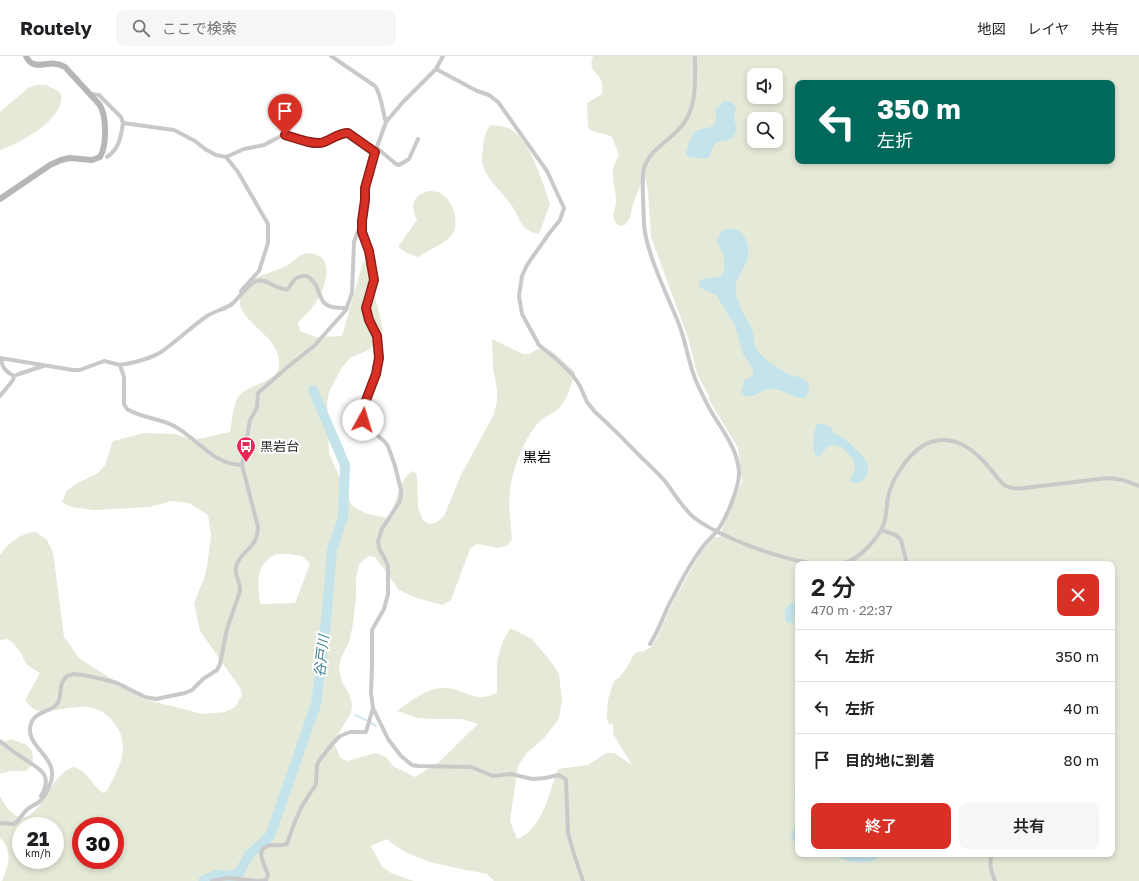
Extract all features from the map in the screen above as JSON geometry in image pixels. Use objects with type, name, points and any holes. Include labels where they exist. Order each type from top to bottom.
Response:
[{"type":"street","points":[[0,199],[50,165],[70,158],[92,160],[100,157],[103,151],[105,118],[102,107],[61,64],[54,63],[35,65],[30,63],[26,56]]},
{"type":"street","points":[[330,56],[375,86],[378,91],[386,122]]},
{"type":"street","points":[[212,881],[227,878],[258,881],[266,880],[268,875],[262,861],[262,851],[264,847],[268,845],[287,844],[302,806],[316,784],[317,765],[332,744],[340,736],[350,732],[366,732],[368,728],[372,710],[372,630],[384,609],[388,594],[388,565],[379,548],[378,541],[382,529],[400,501],[401,490],[388,446],[384,441],[368,429],[363,420],[363,408],[376,374],[379,358],[377,336],[369,320],[366,308],[374,280],[369,251],[362,232],[365,188],[386,122],[403,102],[436,69],[443,56]]},
{"type":"street","points":[[650,644],[658,631],[673,597],[697,554],[717,531],[728,510],[738,485],[739,472],[737,461],[729,440],[708,407],[695,379],[680,327],[648,245],[644,226],[644,169],[653,151],[678,131],[686,121],[691,109],[695,92],[695,56]]},
{"type":"street","points":[[436,69],[477,91],[489,95],[498,102],[547,172],[562,202],[564,208],[560,220],[526,265],[520,284],[519,296],[522,314],[539,345],[572,374],[580,386],[587,402],[595,412],[663,479],[695,519],[728,537],[798,561]]},
{"type":"street","points":[[91,94],[99,95],[121,117],[123,123],[121,137],[117,146],[107,157]]},
{"type":"street","points":[[123,123],[174,130],[195,141],[216,155],[226,157],[244,149],[264,145],[285,135],[321,143],[348,133],[399,165],[409,159],[418,139]]},
{"type":"street","points":[[226,157],[238,172],[268,224],[269,233],[267,248],[259,272],[241,291],[242,293]]},
{"type":"street","points":[[0,822],[14,824],[20,820],[29,808],[42,799],[53,779],[53,770],[34,742],[30,727],[35,717],[58,703],[61,684],[67,676],[78,674],[106,680],[145,697],[156,699],[185,693],[192,690],[203,679],[217,670],[227,629],[241,587],[236,566],[258,536],[258,527],[242,465],[250,420],[256,408],[258,393],[314,346],[347,308],[352,290],[354,242],[362,221]]},
{"type":"street","points":[[14,376],[6,372],[0,358],[44,366],[80,370],[104,362],[120,365],[160,352],[207,316],[231,304],[253,282],[258,280],[262,280],[286,290],[297,277],[307,276],[314,283],[320,298],[328,306],[347,308]]},
{"type":"street","points":[[120,365],[124,377],[124,404],[127,409],[173,425],[220,460],[233,465],[242,465]]},
{"type":"street","points":[[0,396],[13,380],[14,376],[44,366]]},
{"type":"street","points":[[851,561],[867,548],[881,530],[886,518],[890,489],[901,469],[922,445],[937,440],[954,441],[972,450],[984,460],[1002,483],[1011,488],[1024,488],[1108,478],[1122,480],[1139,486]]},
{"type":"street","points":[[881,530],[899,537],[906,561]]},
{"type":"street","points":[[372,710],[391,745],[412,765],[423,767],[471,767],[493,776],[512,774],[532,779],[558,775],[564,778],[566,780],[567,820],[570,841],[583,881]]},
{"type":"street","points":[[0,741],[23,759],[37,767],[45,776],[46,784],[40,796],[42,799]]},
{"type":"street","points":[[991,857],[990,870],[995,881]]},
{"type":"green space","points":[[593,56],[1139,56],[1139,881],[494,881],[487,874],[421,859],[397,847],[387,839],[371,846],[382,867],[393,874],[414,881],[2,881],[8,864],[8,854],[7,848],[0,838],[0,796],[10,811],[18,817],[12,817],[12,869],[64,869],[64,817],[26,817],[39,806],[61,775],[73,767],[82,771],[103,793],[107,791],[123,754],[123,748],[117,727],[108,716],[102,712],[88,707],[38,711],[31,707],[25,700],[40,673],[27,665],[13,643],[7,639],[0,640],[0,555],[11,542],[25,534],[36,532],[47,540],[53,552],[64,637],[80,659],[144,699],[202,714],[225,712],[235,707],[242,695],[240,688],[200,631],[194,603],[205,576],[208,560],[211,535],[208,515],[189,503],[172,501],[150,507],[94,510],[71,507],[62,502],[67,490],[98,473],[105,465],[113,441],[145,433],[175,434],[193,440],[230,432],[234,408],[239,396],[249,388],[268,380],[277,372],[279,366],[279,357],[275,348],[243,312],[240,305],[242,287],[253,279],[286,266],[299,256],[306,253],[321,257],[325,261],[327,273],[319,298],[298,323],[300,331],[316,337],[342,336],[363,262],[367,263],[383,330],[380,342],[368,350],[350,358],[341,369],[329,392],[327,404],[329,453],[352,506],[365,513],[387,518],[391,516],[401,485],[412,471],[417,474],[418,508],[423,520],[429,524],[437,522],[444,516],[461,475],[494,414],[497,401],[497,390],[493,368],[492,339],[523,354],[529,354],[540,348],[552,351],[575,372],[569,392],[564,402],[557,410],[535,426],[525,443],[517,462],[509,496],[512,539],[507,546],[496,548],[477,544],[470,549],[451,600],[442,605],[414,597],[399,590],[375,557],[369,556],[359,565],[356,579],[356,598],[353,624],[349,642],[341,658],[339,669],[342,682],[349,694],[352,704],[351,713],[337,736],[335,745],[340,757],[347,761],[376,753],[386,757],[393,766],[415,777],[439,762],[478,724],[462,719],[417,718],[397,711],[421,695],[434,689],[452,689],[481,697],[497,693],[497,662],[502,643],[510,628],[532,639],[549,659],[559,674],[562,701],[559,719],[544,738],[526,754],[518,766],[510,821],[517,839],[533,828],[539,819],[544,810],[558,769],[588,765],[606,753],[614,753],[632,765],[613,734],[613,724],[609,724],[607,719],[608,699],[614,681],[620,677],[637,652],[644,651],[651,647],[657,638],[673,602],[701,552],[714,537],[719,537],[742,481],[738,448],[709,400],[709,396],[697,374],[688,338],[651,237],[646,180],[642,181],[633,204],[630,218],[625,225],[619,226],[614,219],[613,214],[616,205],[616,194],[613,182],[613,170],[619,155],[612,137],[606,134],[594,132],[588,128],[587,103],[602,94],[602,81],[591,65]],"holes":[[[276,554],[302,556],[310,564],[295,603],[260,604],[258,582],[259,575],[264,564],[269,558]]]},
{"type":"green space","points":[[36,85],[46,85],[60,92],[61,100],[58,109],[53,117],[36,131],[17,143],[0,150],[0,112],[28,88]]},
{"type":"green space","points":[[491,125],[505,127],[512,130],[519,136],[536,164],[550,204],[539,234],[524,227],[512,206],[492,182],[483,166],[484,138]]},
{"type":"green space","points":[[428,191],[438,192],[448,200],[454,212],[455,226],[454,232],[447,240],[418,257],[407,253],[398,247],[417,220],[413,206],[416,198]]},
{"type":"green space","points":[[11,739],[27,745],[32,751],[33,759],[30,767],[26,771],[10,771],[0,774],[0,743]]},
{"type":"water","points":[[724,101],[731,102],[736,108],[734,118],[737,129],[734,136],[729,140],[715,143],[709,157],[704,159],[690,157],[686,153],[694,132],[714,125],[716,122],[715,110]]},
{"type":"water","points":[[724,229],[734,229],[740,231],[746,240],[748,256],[738,279],[736,291],[740,306],[754,335],[756,348],[765,358],[783,371],[806,380],[809,385],[809,393],[804,398],[795,397],[773,389],[764,390],[751,396],[744,395],[741,392],[744,381],[752,376],[753,369],[743,354],[735,326],[717,296],[699,287],[699,282],[702,280],[723,275],[724,261],[718,242],[718,237]]},
{"type":"water","points":[[817,424],[829,426],[837,435],[846,440],[863,456],[868,467],[866,476],[861,482],[854,483],[850,480],[855,467],[854,461],[842,448],[831,445],[819,457],[816,456],[814,440]]},
{"type":"water","points":[[791,603],[794,603],[795,612],[793,618],[795,624],[791,622],[787,623],[784,610]]},
{"type":"water","points":[[795,825],[795,842],[791,839]]},
{"type":"water","points":[[838,857],[878,857],[876,859],[862,862]]},
{"type":"waterway","name":"谷戸川","points":[[203,881],[215,875],[231,876],[239,873],[249,855],[270,836],[316,704],[325,632],[332,550],[343,517],[345,465],[313,390]]},
{"type":"waterway","points":[[355,715],[376,726]]},
{"type":"place","name":"黒岩台","points":[[246,463]]},
{"type":"district","name":"黒岩","points":[[537,456]]},
{"type":"route","points":[[285,135],[321,143],[341,134],[348,133],[375,152],[365,188],[362,232],[369,251],[374,280],[366,308],[369,320],[377,336],[379,358],[376,374],[364,402],[363,420]]}]
